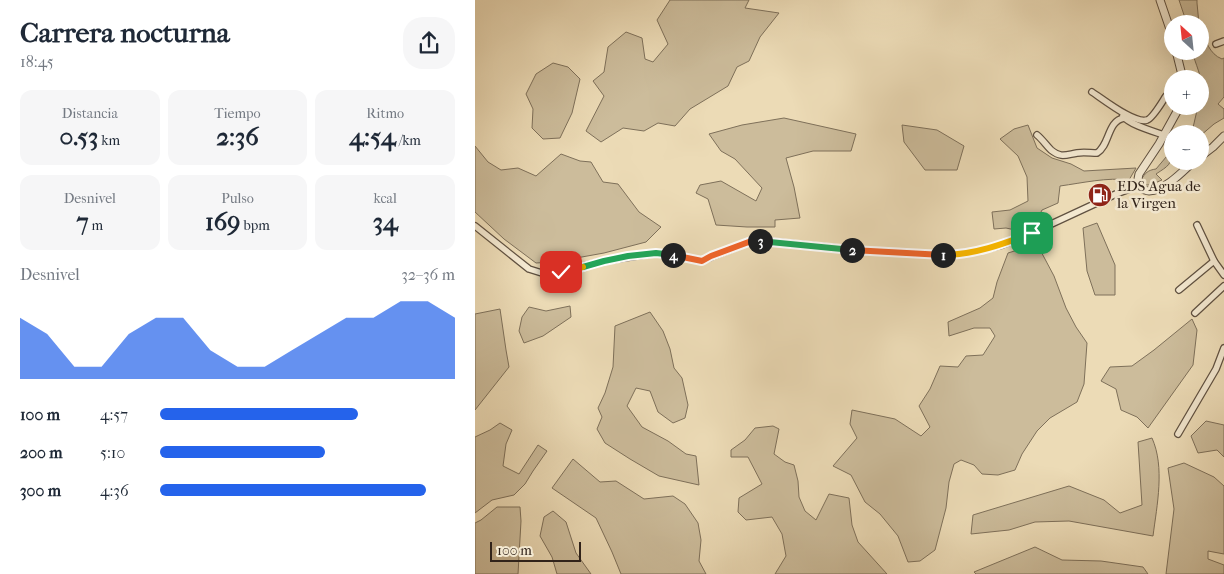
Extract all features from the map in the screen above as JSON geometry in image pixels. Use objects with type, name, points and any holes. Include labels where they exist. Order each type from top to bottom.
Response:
[{"type":"street","points":[[1159,0],[1165,15]]},
{"type":"street","points":[[1216,44],[1224,41]]},
{"type":"street","points":[[1092,92],[1121,112],[1137,120],[1150,118],[1164,99]]},
{"type":"street","points":[[1121,112],[1124,118],[1137,125],[1164,135],[1139,174],[1137,179],[1138,186],[1150,191],[1162,187],[1185,170]]},
{"type":"street","points":[[1037,135],[1049,148],[1058,154],[1065,156],[1077,153],[1097,153],[1103,148],[1117,121],[1124,118]]},
{"type":"street","points":[[1209,150],[1224,136]]},
{"type":"street","points":[[475,226],[529,269],[545,274],[628,256],[656,253],[702,261],[754,240],[867,251],[946,255],[973,252],[1002,244],[1032,233],[1116,194],[1138,186]]},
{"type":"street","points":[[1197,225],[1214,262],[1224,276]]},
{"type":"street","points":[[1179,290],[1214,262]]},
{"type":"street","points":[[1195,313],[1224,286]]},
{"type":"street","points":[[1178,434],[1216,369],[1224,348]]},
{"type":"shaded area","points":[[670,0],[749,0],[745,8],[779,13],[760,37],[749,61],[737,67],[728,86],[690,109],[675,126],[658,123],[644,131],[623,128],[601,142],[586,131],[604,96],[593,81],[604,72],[608,47],[626,32],[642,38],[645,59],[653,62],[668,44],[657,20]]},
{"type":"shaded area","points":[[1179,0],[1197,0],[1198,15],[1184,15]]},
{"type":"shaded area","points":[[1209,47],[1218,57],[1224,58],[1224,97],[1218,104],[1224,109],[1224,118],[1209,128],[1209,125],[1194,125],[1196,115],[1209,115],[1209,70],[1198,70],[1195,60],[1209,60]]},
{"type":"shaded area","points":[[553,63],[568,67],[580,79],[572,113],[560,138],[543,139],[532,128],[533,109],[526,94],[536,74]]},
{"type":"shaded area","points":[[784,118],[856,134],[851,151],[813,151],[786,158],[800,218],[775,220],[775,227],[716,225],[708,199],[696,193],[700,185],[721,181],[756,201],[762,188],[735,159],[721,151],[709,134],[742,125]]},
{"type":"shaded area","points":[[902,125],[937,130],[964,146],[957,170],[925,170],[904,142]]},
{"type":"shaded area","points":[[1028,125],[1037,148],[1052,158],[1071,164],[1084,171],[1136,168],[1129,180],[1104,180],[1060,186],[1058,203],[1042,210],[1036,222],[1015,230],[1006,228],[994,229],[992,212],[1010,210],[1028,201],[1027,177],[1018,156],[1000,139],[1014,129]]},
{"type":"shaded area","points":[[475,146],[488,162],[501,170],[518,168],[536,176],[561,154],[580,161],[591,162],[603,182],[618,184],[639,212],[661,227],[646,242],[604,253],[554,262],[536,263],[504,239],[475,212]]},
{"type":"shaded area","points":[[1164,160],[1164,169],[1156,174],[1162,180],[1150,185],[1143,185],[1141,180],[1144,175],[1156,169]]},
{"type":"shaded area","points":[[1097,223],[1115,265],[1115,295],[1095,295],[1087,271],[1083,228]]},
{"type":"shaded area","points":[[1037,244],[1054,276],[1066,308],[1087,343],[1084,384],[1077,402],[1050,418],[1037,431],[1022,454],[1015,470],[998,475],[982,474],[974,465],[961,460],[954,464],[949,482],[946,508],[935,550],[920,561],[908,562],[898,536],[880,514],[865,502],[851,475],[833,466],[857,438],[850,424],[852,410],[895,419],[921,436],[930,427],[919,406],[930,389],[940,366],[958,367],[966,356],[983,355],[995,336],[990,328],[974,328],[949,336],[948,322],[980,308],[993,298],[1008,253]]},
{"type":"shaded area","points":[[570,306],[571,317],[543,336],[524,343],[519,331],[522,317],[529,307],[546,311]]},
{"type":"shaded area","points":[[500,309],[509,367],[475,410],[475,314]]},
{"type":"shaded area","points":[[650,312],[663,331],[670,349],[674,368],[682,378],[688,405],[685,418],[673,423],[658,412],[650,391],[636,388],[627,406],[642,427],[668,441],[686,454],[696,456],[699,485],[659,476],[605,443],[597,429],[602,417],[598,408],[613,367],[615,326]]},
{"type":"shaded area","points":[[1192,319],[1197,330],[1193,365],[1148,428],[1137,417],[1121,410],[1116,389],[1101,381],[1110,367],[1132,366]]},
{"type":"shaded area","points":[[1206,421],[1224,425],[1224,457],[1217,450],[1198,453],[1191,436]]},
{"type":"shaded area","points":[[500,423],[512,430],[506,444],[503,466],[519,474],[538,445],[547,451],[525,484],[514,495],[492,500],[475,513],[475,437]]},
{"type":"shaded area","points":[[773,426],[779,429],[774,454],[785,462],[794,465],[799,497],[805,511],[816,520],[829,494],[849,498],[852,525],[858,542],[887,574],[775,574],[786,556],[782,534],[772,517],[746,520],[738,512],[739,498],[762,484],[748,457],[731,457],[731,450],[745,440],[755,428]]},
{"type":"shaded area","points":[[1152,438],[1156,449],[1159,474],[1153,536],[1069,521],[1035,522],[1009,530],[971,534],[973,515],[1069,486],[1104,500],[1120,513],[1142,505],[1138,442]]},
{"type":"shaded area","points":[[573,459],[600,482],[616,481],[644,499],[673,496],[685,504],[698,523],[701,540],[699,561],[706,574],[621,574],[596,518],[552,488]]},
{"type":"shaded area","points":[[1184,463],[1214,477],[1224,486],[1224,554],[1208,551],[1208,559],[1224,565],[1224,574],[1166,574],[1174,509],[1168,468]]},
{"type":"shaded area","points":[[497,507],[520,507],[518,574],[475,574],[475,523]]},
{"type":"shaded area","points":[[553,511],[566,522],[576,553],[591,574],[557,574],[552,557],[540,536],[544,517]]},
{"type":"shaded area","points":[[1035,547],[1062,560],[1101,561],[1143,567],[1148,574],[976,574],[974,572]]},
{"type":"place","name":"EDS Agua de la Virgen","points":[[1100,195]]},
{"type":"route","points":[[561,272],[628,256],[656,253],[702,261],[754,240],[815,247],[946,255],[973,252],[1032,233]]}]
